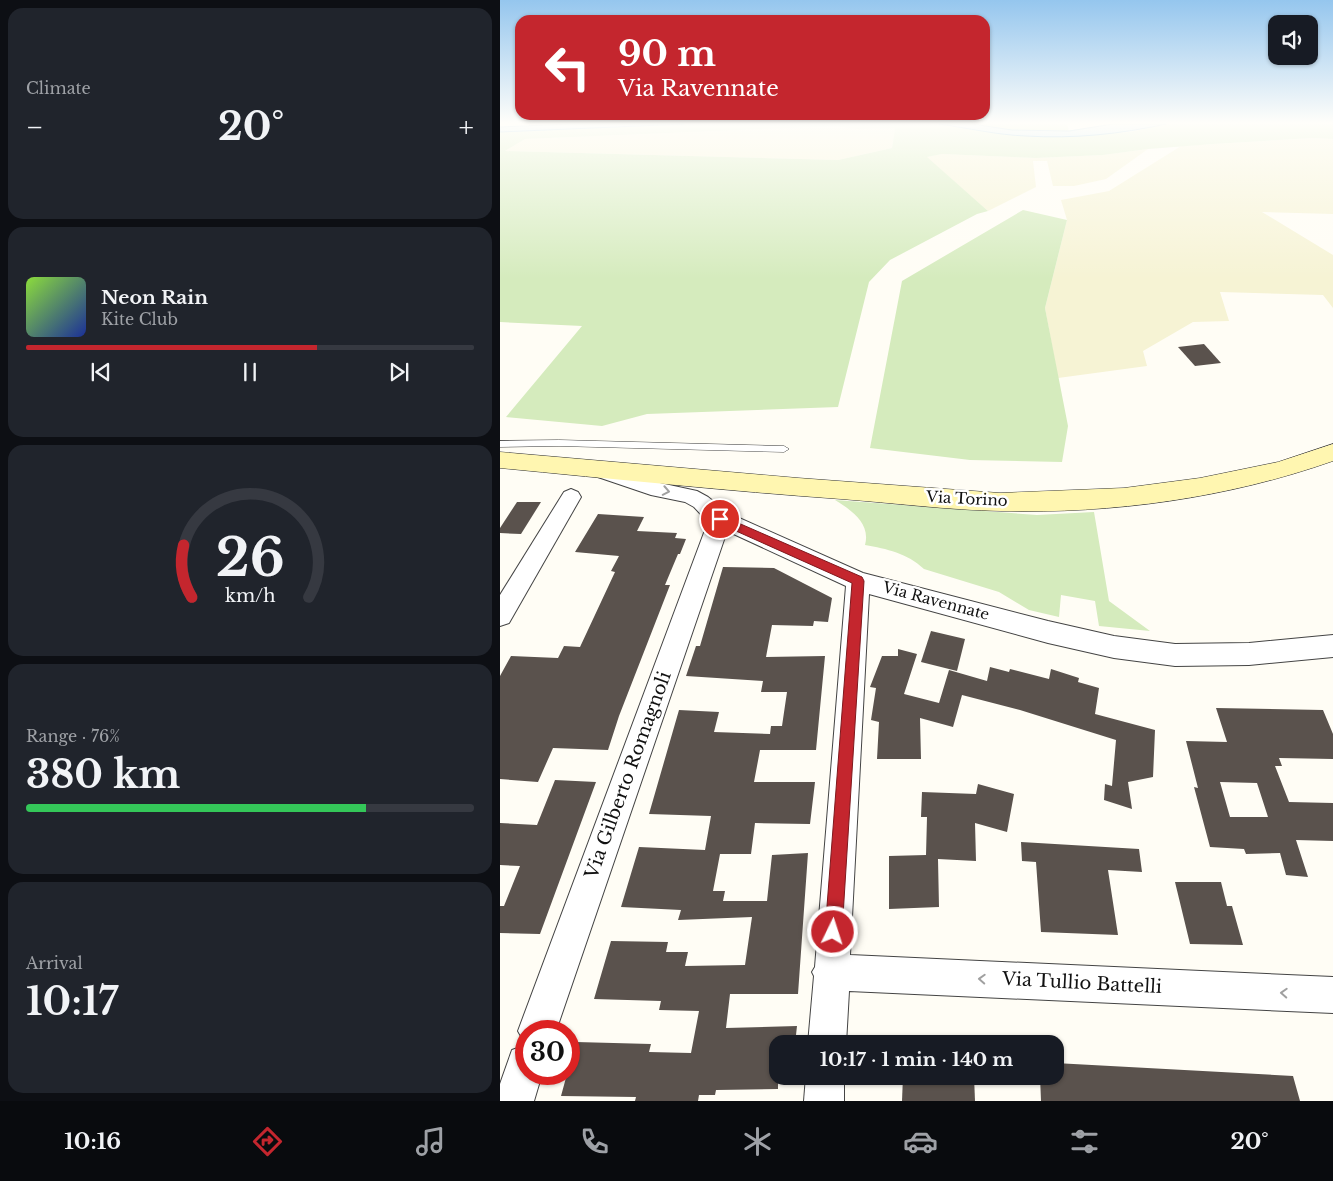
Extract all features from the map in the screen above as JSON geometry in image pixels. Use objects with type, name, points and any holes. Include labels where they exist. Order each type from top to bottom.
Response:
[{"type":"main road","name":"Via Torino","points":[[596,469],[1000,502],[1063,501],[1124,497],[1200,487],[1281,470],[1333,452]]},
{"type":"main road","name":"Via Ravennate","points":[[500,460],[596,469]]},
{"type":"street","name":"Via Ravennate","points":[[596,469],[658,490],[690,496],[701,502],[720,519],[858,581],[1048,632],[1114,647],[1175,655],[1248,654],[1333,646]]},
{"type":"street","points":[[500,616],[571,497]]},
{"type":"street","name":"Via Gilberto Romagnoli","points":[[541,1020],[720,519]]},
{"type":"street","points":[[827,1035],[830,972],[858,581]]},
{"type":"street","name":"Via Tullio Battelli","points":[[830,972],[1333,995]]},
{"type":"street","points":[[514,1101],[519,1085]]},
{"type":"street","points":[[824,1101],[825,1085]]},
{"type":"lane","points":[[500,444],[559,443],[784,448]]},
{"type":"shaded area","points":[[947,175],[1035,175],[1036,187],[988,211]]},
{"type":"shaded area","points":[[1050,175],[1111,175],[1106,179],[1074,186],[1053,186]]},
{"type":"shaded area","points":[[1134,175],[1333,175],[1333,214],[1262,212],[1333,255],[1333,308],[1323,295],[1220,292],[1229,321],[1193,322],[1143,351],[1147,366],[1058,378],[1045,308],[1067,220],[1061,200],[1109,191]]},
{"type":"green space","points":[[500,175],[948,175],[988,211],[977,214],[890,260],[869,282],[838,407],[647,414],[602,426],[506,417],[582,326],[500,322]]},
{"type":"green space","points":[[1023,210],[1067,220],[1045,308],[1068,426],[1062,462],[970,460],[870,448],[902,281]]},
{"type":"green space","points":[[835,500],[1037,515],[1094,512],[1109,601],[1150,631],[1099,626],[1095,601],[1061,595],[1059,617],[1029,610],[999,592],[924,569],[911,559],[896,552],[865,545],[865,530],[858,518]]},
{"type":"building","points":[[1204,344],[1221,363],[1195,366],[1178,347]]},
{"type":"building","points":[[517,502],[541,502],[521,534],[500,533],[500,528]]},
{"type":"building","points":[[598,514],[644,517],[637,531],[677,533],[675,538],[686,539],[665,585],[670,585],[619,716],[608,750],[553,748],[538,782],[500,779],[500,676],[511,656],[558,658],[564,646],[580,647],[615,572],[611,571],[619,556],[575,552]]},
{"type":"building","points":[[723,567],[774,568],[832,598],[828,622],[814,621],[813,626],[772,625],[766,657],[825,656],[816,750],[760,750],[754,782],[815,782],[810,824],[755,823],[751,854],[720,854],[713,891],[725,891],[723,901],[767,901],[772,855],[808,853],[798,994],[730,994],[726,1028],[797,1026],[796,1035],[769,1035],[769,1085],[778,1085],[778,1089],[716,1090],[715,1095],[699,1095],[698,1101],[635,1101],[636,1097],[561,1096],[564,1085],[580,1085],[580,1042],[651,1044],[649,1052],[691,1053],[699,1011],[659,1010],[661,1001],[594,999],[611,941],[668,942],[666,952],[688,952],[685,966],[745,965],[752,917],[678,920],[681,910],[621,907],[639,847],[705,850],[711,816],[649,814],[679,710],[719,712],[714,732],[770,734],[771,726],[782,726],[787,692],[761,692],[763,681],[686,676],[696,646],[700,646]]},
{"type":"building","points":[[931,631],[965,639],[957,671],[921,662]]},
{"type":"building","points":[[898,649],[917,654],[904,694],[939,703],[949,670],[987,681],[990,667],[1009,672],[1010,669],[1049,679],[1051,669],[1079,678],[1078,682],[1099,688],[1095,714],[1155,730],[1153,777],[1128,782],[1132,809],[1104,800],[1105,784],[1112,786],[1116,740],[1020,710],[962,695],[953,727],[920,718],[921,759],[877,759],[879,722],[871,720],[876,688],[870,687],[882,656],[898,656]]},
{"type":"building","points":[[1216,708],[1323,710],[1333,734],[1333,759],[1279,758],[1282,766],[1275,766],[1289,802],[1333,803],[1333,841],[1296,840],[1308,877],[1286,875],[1280,853],[1246,854],[1244,849],[1210,847],[1194,787],[1198,788],[1186,741],[1227,742]],"holes":[[[1220,782],[1257,783],[1268,817],[1230,817]]]},
{"type":"building","points":[[555,780],[596,782],[540,934],[500,933],[500,906],[504,906],[520,866],[500,865],[500,823],[537,825]]},
{"type":"building","points":[[978,784],[1014,794],[1007,832],[975,823],[976,861],[938,859],[939,907],[889,909],[889,856],[926,855],[927,817],[921,817],[922,792],[976,794]]},
{"type":"building","points":[[1021,842],[1139,849],[1142,872],[1108,870],[1118,935],[1041,932],[1036,862],[1022,861]]},
{"type":"building","points":[[1175,882],[1221,882],[1227,906],[1232,906],[1243,945],[1190,944]]},
{"type":"building","points":[[1064,1063],[1293,1076],[1300,1101],[1041,1101],[1040,1085],[1064,1085]]},
{"type":"building","points":[[903,1085],[974,1085],[975,1101],[902,1101]]},
{"type":"route","points":[[720,519],[858,581],[833,932]]}]
